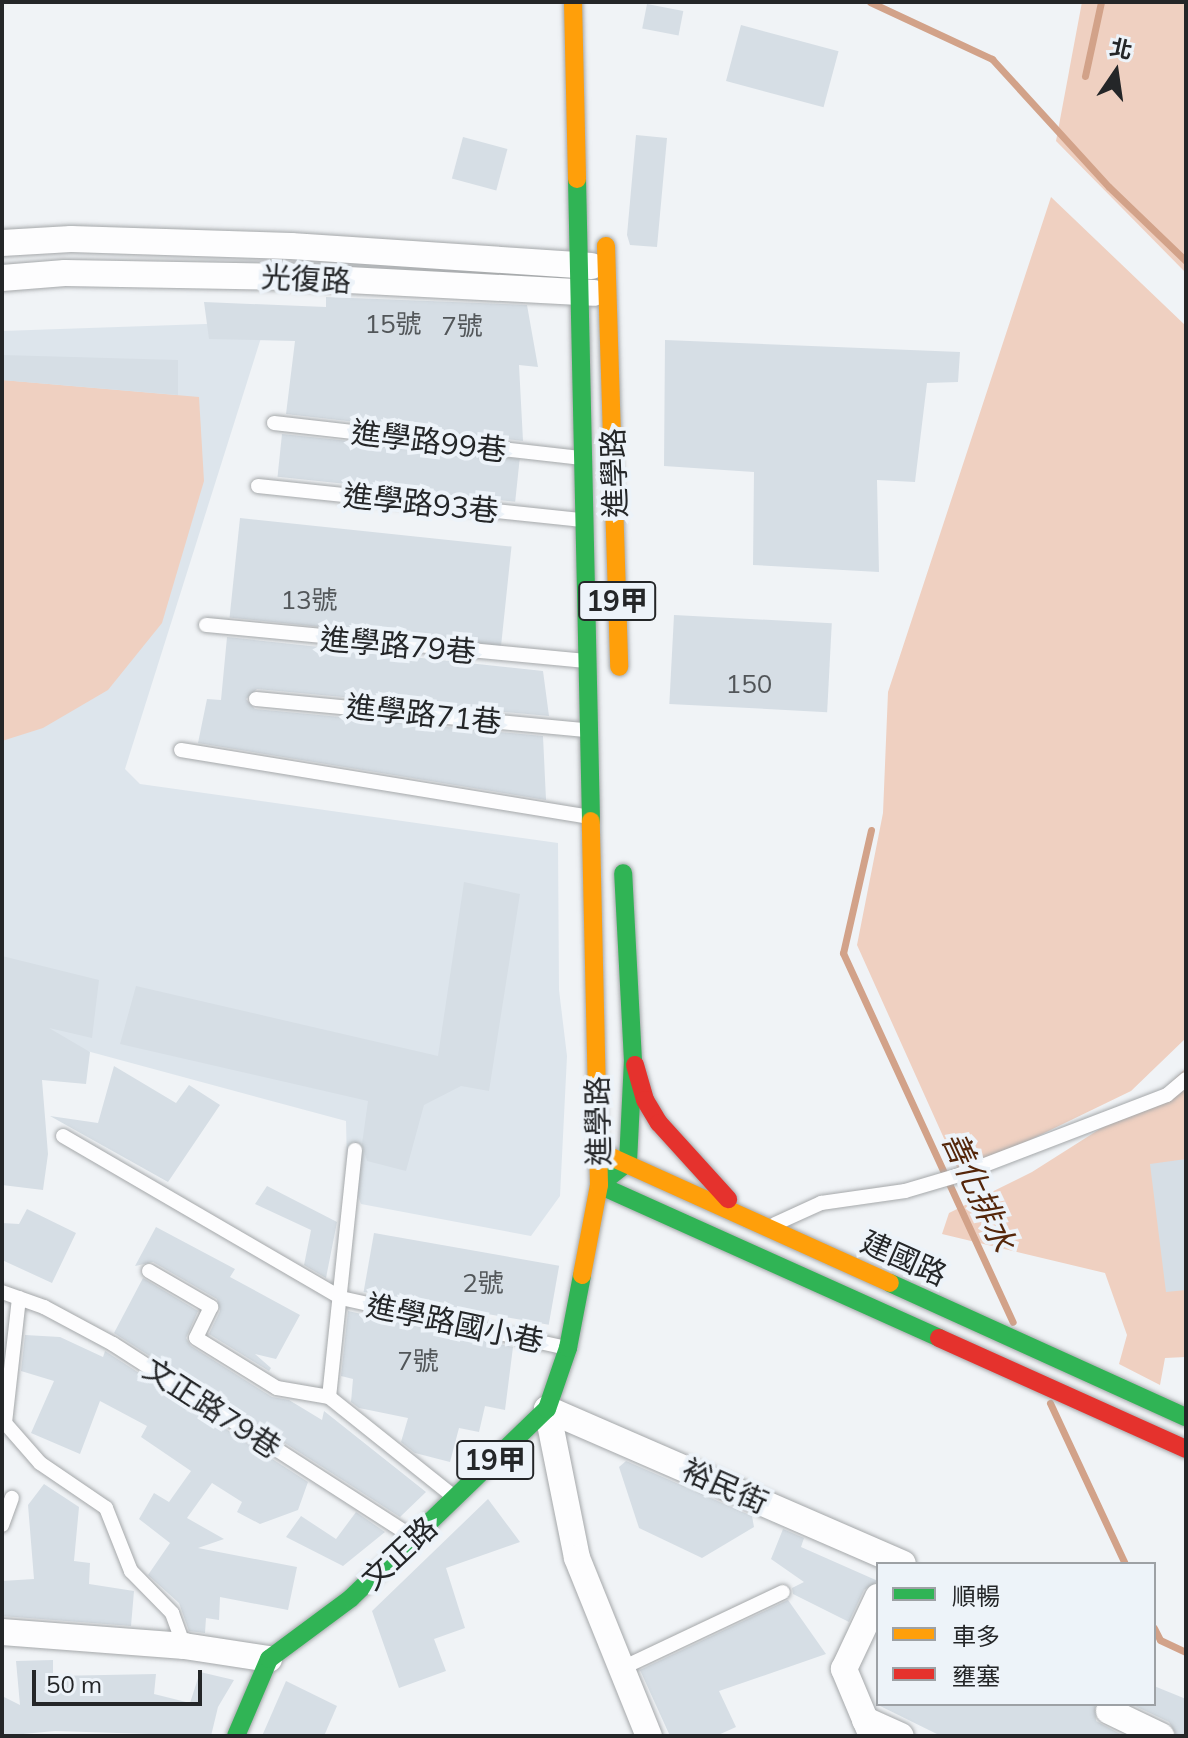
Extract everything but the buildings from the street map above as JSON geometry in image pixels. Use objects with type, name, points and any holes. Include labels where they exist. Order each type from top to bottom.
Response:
[{"type":"main road","name":"進學路","points":[[573,2],[584,520],[592,731],[599,1185]]},
{"type":"main road","name":"進學路","points":[[605,219],[619,690]]},
{"type":"main road","name":"進學路","points":[[599,1185],[628,1162],[633,1061],[626,996],[623,848]]},
{"type":"main road","points":[[633,1061],[645,1100],[659,1123],[744,1215]]},
{"type":"main road","name":"建國路","points":[[598,1151],[1186,1417]]},
{"type":"main road","name":"建國路","points":[[599,1185],[1186,1449]]},
{"type":"main road","name":"文正路","points":[[269,1659],[351,1598],[547,1409],[568,1348],[599,1185]]},
{"type":"main road","points":[[236,1736],[269,1659]]},
{"type":"street","name":"光復路","points":[[2,243],[71,239],[291,246],[606,266]]},
{"type":"street","name":"光復路","points":[[2,278],[65,273],[291,277],[580,294],[609,292]]},
{"type":"street","points":[[547,1409],[577,1558],[649,1736]]},
{"type":"street","name":"裕民街","points":[[547,1409],[895,1562]]},
{"type":"street","points":[[876,1601],[844,1669],[868,1728],[901,1736]]},
{"type":"street","points":[[2,1632],[184,1646],[269,1659]]},
{"type":"street","points":[[1109,1711],[1161,1736]]},
{"type":"lane","name":"進學路99巷","points":[[274,423],[584,459]]},
{"type":"lane","name":"進學路93巷","points":[[258,486],[584,520]]},
{"type":"lane","name":"進學路79巷","points":[[206,625],[590,662]]},
{"type":"lane","name":"進學路71巷","points":[[256,699],[592,731]]},
{"type":"lane","points":[[181,750],[593,818]]},
{"type":"lane","points":[[768,1227],[821,1203],[930,1184],[956,1176],[1167,1095],[1186,1079]]},
{"type":"lane","points":[[63,1136],[341,1298]]},
{"type":"lane","points":[[329,1397],[355,1150]]},
{"type":"lane","points":[[149,1271],[211,1307],[196,1338],[277,1388],[329,1397],[457,1498]]},
{"type":"lane","name":"文正路79巷","points":[[2,1292],[113,1344],[415,1538]]},
{"type":"lane","points":[[19,1298],[5,1423],[40,1463],[106,1508],[131,1571],[172,1613],[184,1646]]},
{"type":"lane","name":"進學路國小巷","points":[[341,1298],[568,1348]]},
{"type":"lane","points":[[2,1525],[12,1498]]},
{"type":"lane","points":[[620,1669],[783,1592]]},
{"type":"shaded area","points":[[1082,2],[1186,2],[1186,273],[1056,141]]},
{"type":"shaded area","points":[[1051,197],[1186,326],[1186,1038],[1131,1091],[960,1174],[857,945],[883,813],[888,692]]},
{"type":"shaded area","points":[[266,322],[125,769],[140,784],[558,843],[559,990],[567,1056],[560,1196],[531,1236],[361,1204],[347,1166],[346,1121],[2,1028],[2,331]]},
{"type":"shaded area","points":[[2,380],[199,397],[204,481],[162,623],[108,690],[43,728],[2,741]]},
{"type":"shaded area","points":[[1186,1068],[1186,1357],[1165,1358],[1160,1385],[1119,1364],[1127,1335],[1105,1273],[942,1234],[949,1213],[1032,1172],[1166,1087]]},
{"type":"waterway","points":[[870,2],[992,59],[1109,187],[1186,261]]},
{"type":"waterway","name":"善化排水","points":[[1085,76],[1101,2]]},
{"type":"waterway","name":"善化排水","points":[[871,830],[843,953],[1013,1322]]},
{"type":"waterway","name":"善化排水","points":[[1050,1403],[1124,1562]]},
{"type":"waterway","name":"善化排水","points":[[1156,1632],[1160,1640],[1186,1652]]},
{"type":"traffic: fast","points":[[577,179],[591,821]]},
{"type":"traffic: fast","points":[[599,1185],[628,1162],[633,1061],[623,873]]},
{"type":"traffic: fast","points":[[599,1185],[939,1338]]},
{"type":"traffic: fast","points":[[236,1736],[269,1659],[351,1598],[547,1409],[568,1348],[582,1275]]},
{"type":"traffic: fast","points":[[890,1283],[1186,1417]]},
{"type":"traffic: slow","points":[[573,2],[577,179]]},
{"type":"traffic: slow","points":[[606,246],[619,667]]},
{"type":"traffic: slow","points":[[582,1275],[599,1185],[591,821]]},
{"type":"traffic: slow","points":[[600,1152],[890,1283]]},
{"type":"traffic: jam","points":[[635,1065],[645,1100],[659,1123],[728,1199]]},
{"type":"traffic: jam","points":[[939,1338],[1186,1449]]}]
